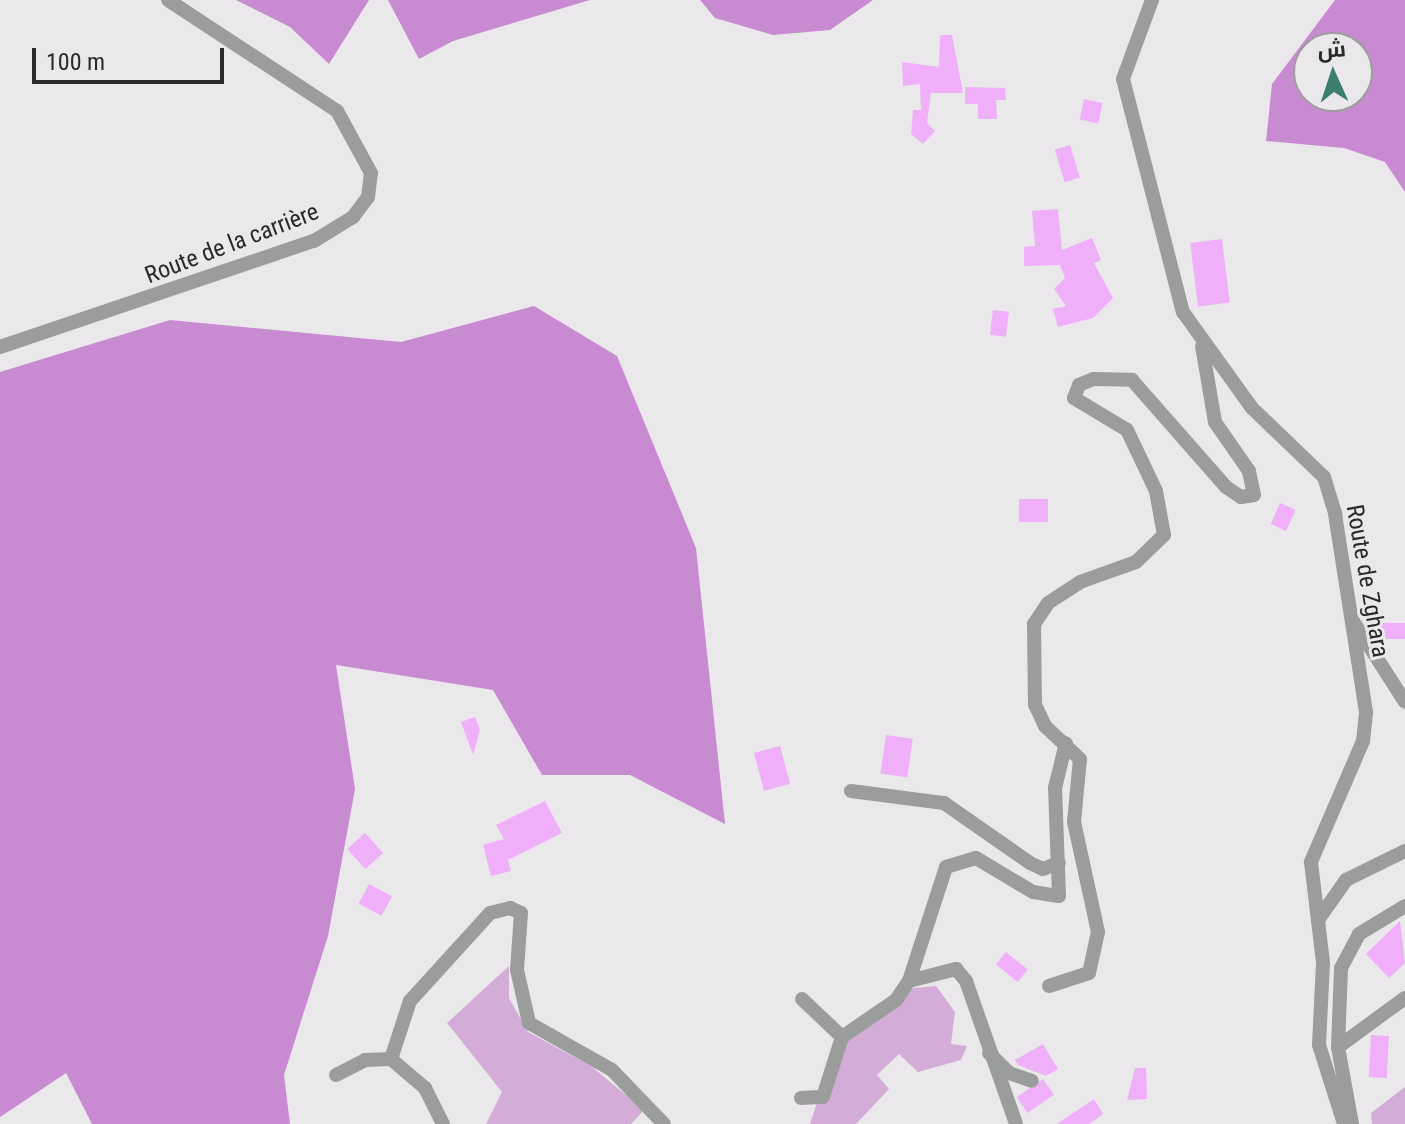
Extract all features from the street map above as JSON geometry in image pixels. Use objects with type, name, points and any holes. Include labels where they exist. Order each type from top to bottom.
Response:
[{"type":"street","name":"Route de la carrière","points":[[0,347],[314,241],[353,217],[368,197],[371,173],[337,111],[168,0]]},
{"type":"street","name":"Route de Zghara","points":[[1152,0],[1123,79],[1183,312],[1252,408],[1324,477],[1352,619],[1365,727],[1311,862],[1318,920],[1319,1045],[1344,1124]]},
{"type":"street","points":[[1049,986],[1089,973],[1097,954],[1074,822],[1080,759],[1035,705],[1034,624],[1048,603],[1080,582],[1136,562],[1164,535],[1156,491],[1127,430],[1074,398],[1079,385],[1093,379],[1132,380],[1226,487],[1241,497],[1254,495],[1249,471],[1215,422],[1201,340]]},
{"type":"street","points":[[1352,619],[1405,702]]},
{"type":"street","points":[[801,1098],[823,1097],[842,1037],[896,1000],[909,981],[946,867],[976,858],[1048,898],[1059,896],[1055,788],[1066,743]]},
{"type":"street","points":[[851,791],[944,803],[1030,863],[1043,869],[1059,863]]},
{"type":"street","points":[[1318,920],[1346,880],[1405,851]]},
{"type":"street","points":[[1352,1124],[1338,1047],[1341,968],[1359,934],[1405,906]]},
{"type":"street","points":[[391,1059],[410,1001],[490,913],[510,908],[521,913],[517,970],[529,1023],[612,1070],[664,1124]]},
{"type":"street","points":[[909,981],[956,969],[983,1015],[988,1052],[1016,1124]]},
{"type":"street","points":[[1338,1047],[1405,998]]},
{"type":"street","points":[[802,999],[842,1037]]},
{"type":"street","points":[[988,1052],[1009,1073],[1032,1081]]},
{"type":"street","points":[[336,1075],[365,1060],[391,1059],[425,1088],[443,1124]]},
{"type":"shaded area","points":[[236,0],[369,0],[329,64],[290,27]]},
{"type":"shaded area","points":[[388,0],[590,0],[453,41],[419,59]]},
{"type":"shaded area","points":[[700,0],[873,0],[830,30],[773,35],[715,18]]},
{"type":"shaded area","points":[[1335,0],[1405,0],[1405,192],[1385,162],[1344,148],[1266,141],[1272,84],[1293,56],[1293,112],[1373,112],[1373,32],[1311,32]]},
{"type":"shaded area","points":[[534,306],[617,356],[696,548],[725,824],[630,775],[542,775],[493,690],[336,665],[355,789],[328,936],[284,1075],[290,1124],[92,1124],[66,1073],[0,1117],[0,372],[170,320],[401,342]]},
{"type":"shaded area","points":[[509,966],[509,998],[528,1032],[591,1066],[644,1110],[631,1124],[486,1124],[502,1092],[447,1023]]},
{"type":"shaded area","points":[[936,986],[955,1012],[951,1044],[967,1046],[961,1060],[918,1072],[899,1054],[877,1075],[889,1089],[856,1124],[810,1124],[841,1030],[902,989]]},
{"type":"shaded area","points":[[1405,1087],[1405,1124],[1372,1124],[1371,1113]]},
{"type":"building","points":[[940,35],[952,35],[963,93],[931,93],[927,123],[935,131],[923,144],[911,134],[913,110],[921,110],[920,84],[903,86],[902,62],[939,67]]},
{"type":"building","points":[[965,87],[1005,88],[1006,100],[996,100],[997,119],[978,119],[978,104],[965,104]]},
{"type":"building","points":[[1084,99],[1103,103],[1098,123],[1080,120]]},
{"type":"building","points":[[1070,145],[1080,178],[1065,182],[1055,150]]},
{"type":"building","points":[[1058,209],[1062,250],[1092,238],[1101,260],[1094,263],[1113,298],[1093,318],[1058,327],[1053,309],[1066,306],[1054,289],[1065,278],[1060,265],[1024,266],[1024,247],[1035,246],[1032,211]]},
{"type":"building","points":[[1222,239],[1230,303],[1198,306],[1190,243]]},
{"type":"building","points":[[993,310],[1009,312],[1006,337],[990,335]]},
{"type":"building","points":[[1019,499],[1048,499],[1048,522],[1019,522]]},
{"type":"building","points":[[1280,503],[1296,510],[1286,531],[1271,524]]},
{"type":"building","points":[[1376,623],[1405,623],[1405,639],[1376,639]]},
{"type":"building","points":[[475,717],[480,730],[473,755],[461,722]]},
{"type":"building","points":[[886,735],[913,739],[907,777],[881,774]]},
{"type":"building","points":[[780,746],[790,784],[764,791],[754,753]]},
{"type":"building","points":[[545,801],[562,833],[508,860],[511,871],[491,876],[483,845],[504,839],[496,825]]},
{"type":"building","points":[[365,833],[383,853],[365,869],[347,849]]},
{"type":"building","points":[[369,884],[392,896],[382,916],[359,903]]},
{"type":"building","points":[[1400,921],[1405,963],[1389,978],[1366,954]]},
{"type":"building","points":[[1006,952],[1028,970],[1018,982],[996,964]]},
{"type":"building","points":[[1371,1035],[1389,1036],[1387,1078],[1369,1077]]},
{"type":"building","points":[[1043,1044],[1058,1069],[1046,1076],[1018,1065],[1015,1060]]},
{"type":"building","points":[[1135,1068],[1146,1068],[1147,1099],[1127,1100]]},
{"type":"building","points":[[1043,1079],[1054,1095],[1028,1113],[1017,1097]]},
{"type":"building","points":[[1094,1099],[1103,1114],[1089,1124],[1057,1124]]}]
